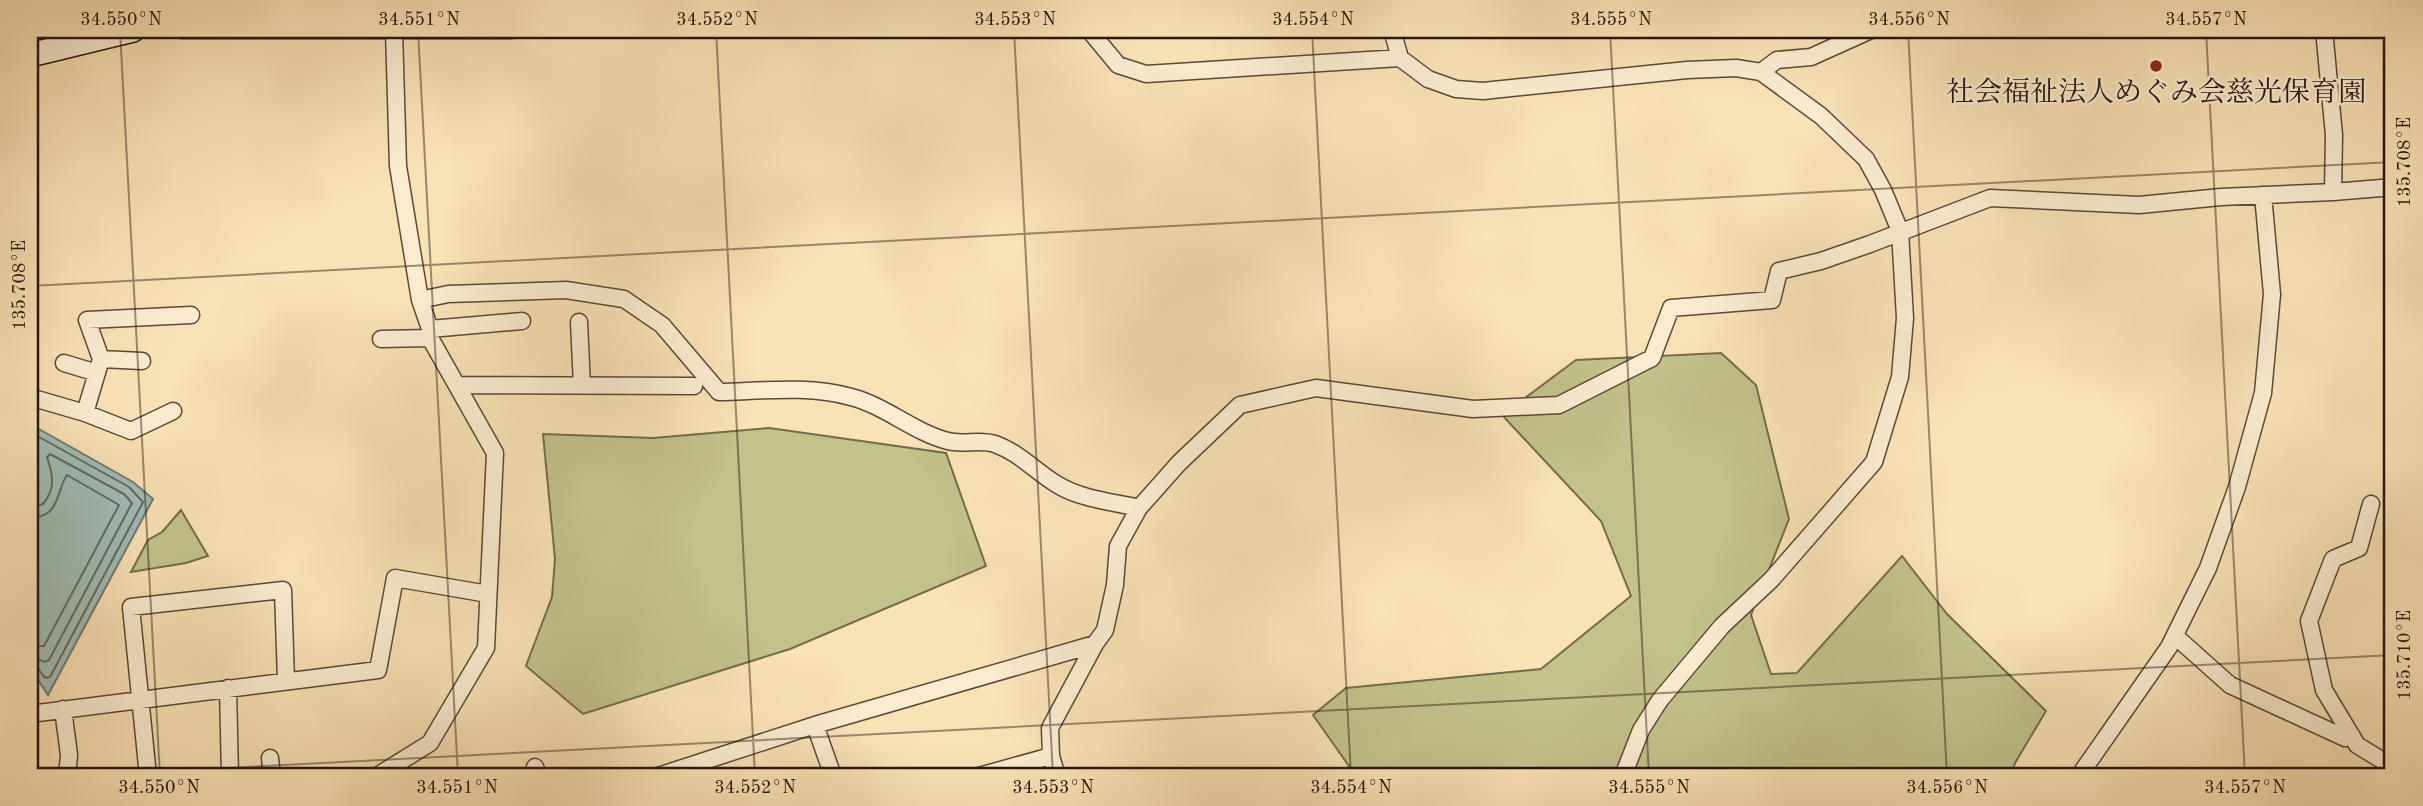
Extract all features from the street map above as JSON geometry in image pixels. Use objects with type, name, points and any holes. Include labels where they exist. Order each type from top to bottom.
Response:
[{"type":"main road","points":[[30,55],[133,30]]},
{"type":"street","points":[[181,30],[512,30]]},
{"type":"street","points":[[1089,30],[1118,65],[1146,74],[1400,58]]},
{"type":"street","points":[[1392,30],[1400,58],[1428,79],[1456,89],[1483,91],[1687,70],[1735,68],[1761,72],[1821,116],[1866,159],[1883,190],[1900,231],[1905,318],[1900,377],[1874,462],[1771,580],[1721,626],[1660,700],[1642,730],[1623,776]]},
{"type":"street","points":[[1761,72],[1777,60],[1811,57],[1871,30]]},
{"type":"street","points":[[2324,30],[2334,135],[2333,192]]},
{"type":"street","points":[[377,776],[430,743],[486,648],[495,453],[430,334],[420,300],[398,166],[394,31]]},
{"type":"street","points":[[1057,776],[1051,756],[1050,728],[1105,630],[1115,585],[1118,546],[1139,508],[1179,463],[1240,405],[1316,388],[1473,409],[1559,405],[1652,358],[1671,307],[1772,300],[1779,271],[1821,261],[1990,198],[2139,205],[2393,187]]},
{"type":"street","points":[[2079,776],[2175,636],[2212,556],[2236,487],[2263,393],[2272,294],[2263,195]]},
{"type":"street","points":[[420,300],[459,293],[566,290],[624,299],[662,325],[719,392],[799,389],[852,397],[877,407],[917,430],[950,442],[993,443],[1021,456],[1058,485],[1077,494],[1139,508]]},
{"type":"street","points":[[85,413],[99,366],[87,320],[191,315]]},
{"type":"street","points":[[381,339],[522,321]]},
{"type":"street","points":[[579,322],[582,386]]},
{"type":"street","points":[[64,363],[99,366],[142,360]]},
{"type":"street","points":[[458,385],[694,386]]},
{"type":"street","points":[[30,397],[85,413],[131,431],[173,411]]},
{"type":"street","points":[[2371,504],[2359,548],[2333,559],[2309,621],[2324,690],[2357,745],[2393,767]]},
{"type":"street","points":[[30,714],[378,670],[395,578],[488,594]]},
{"type":"street","points":[[148,776],[131,607],[283,590],[286,681]]},
{"type":"street","points":[[2175,636],[2230,685],[2345,738],[2352,736]]},
{"type":"street","points":[[658,776],[815,725],[1095,644]]},
{"type":"street","points":[[228,688],[230,776]]},
{"type":"street","points":[[63,709],[69,755],[67,776]]},
{"type":"street","points":[[815,725],[832,776]]},
{"type":"street","points":[[979,776],[1051,756]]},
{"type":"street","points":[[270,758],[272,776]]},
{"type":"green space","points":[[1721,353],[1756,385],[1789,519],[1751,615],[1771,674],[1797,673],[1902,556],[1947,614],[2046,711],[2015,763],[2011,776],[1356,776],[1313,715],[1346,688],[1541,669],[1631,596],[1601,521],[1502,415],[1576,360]]},
{"type":"green space","points":[[769,428],[946,453],[986,566],[790,649],[583,714],[526,666],[552,597],[555,559],[543,434],[653,438]]},
{"type":"green space","points":[[181,510],[208,556],[186,563],[131,572],[148,540],[162,532]]},
{"type":"water","points":[[30,424],[133,482],[153,499],[48,695],[30,668],[30,499],[38,480],[30,456]]},
{"type":"place","name":"社会福祉法人めぐみ会慈光保育園","points":[[2156,66]]}]
